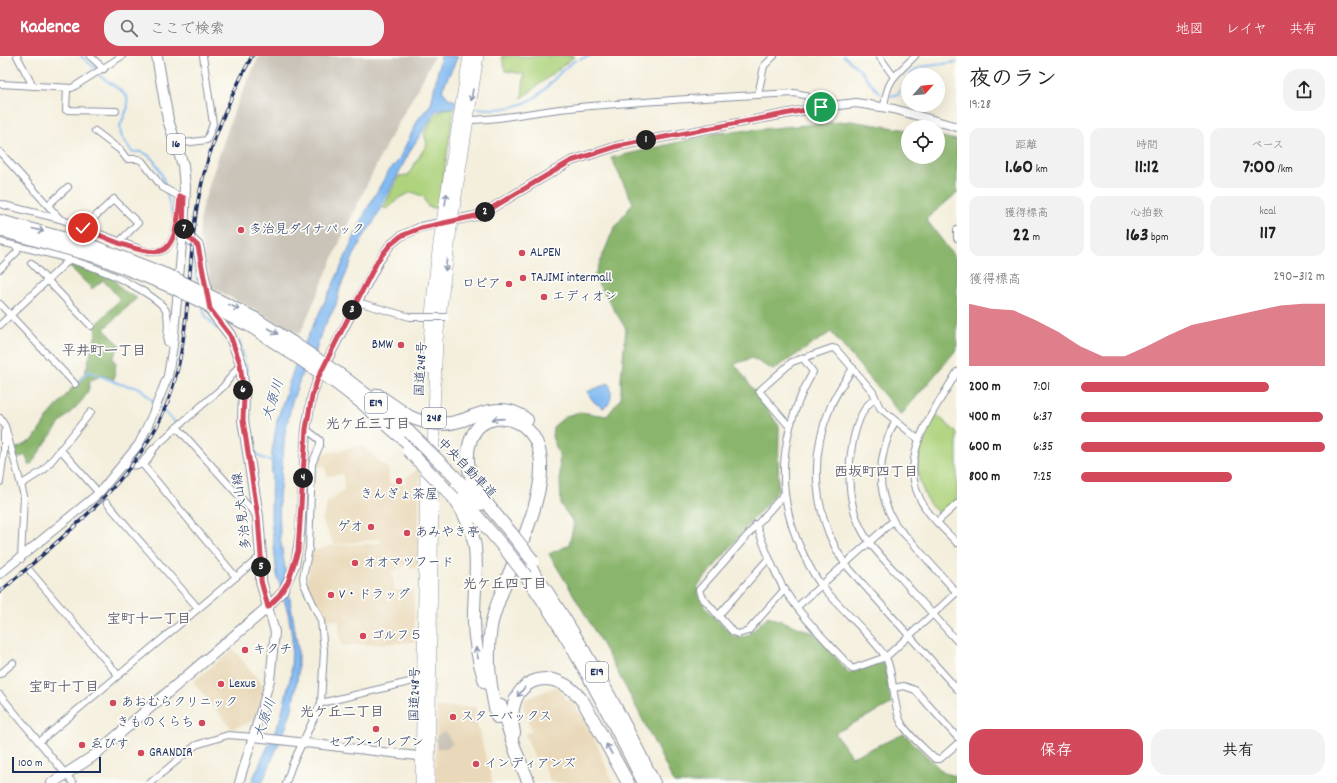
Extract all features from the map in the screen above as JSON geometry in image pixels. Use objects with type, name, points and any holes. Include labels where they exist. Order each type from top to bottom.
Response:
[{"type":"highway","name":"国道248号","points":[[421,783],[425,757],[435,384],[447,222],[469,56]]},
{"type":"highway","name":"国道248号","points":[[429,783],[425,757],[422,679],[429,347],[432,305],[468,120],[478,56]]},
{"type":"highway","points":[[0,221],[95,247],[173,282],[253,323],[340,377],[410,417],[424,423],[451,423],[488,411],[504,410],[524,417],[533,425],[542,442],[545,452],[546,478],[538,516],[503,603],[494,650],[495,680],[503,717],[526,781]]},
{"type":"highway","points":[[0,230],[98,257],[173,282]]},
{"type":"highway","name":"E19","points":[[340,377],[362,403],[368,414],[408,442]]},
{"type":"highway","name":"中央自動車道","points":[[340,377],[368,396],[408,442],[454,476],[482,505],[557,605],[616,705],[654,783]]},
{"type":"highway","points":[[497,717],[489,681],[491,626],[498,600],[530,522],[542,470],[538,446],[525,427],[513,421],[492,419],[476,429],[466,453],[467,464],[474,484],[509,541],[530,568]]},
{"type":"highway","points":[[408,442],[454,493],[472,531],[477,550],[474,635],[483,676],[497,717],[526,781]]},
{"type":"highway","name":"中央自動車道","points":[[454,493],[509,541]]},
{"type":"highway","name":"中央自動車道","points":[[530,568],[553,614],[590,675],[644,783]]},
{"type":"highway","points":[[526,781],[512,728],[513,706],[519,692],[524,687],[538,679],[546,678],[563,682],[576,693],[628,783]]},
{"type":"main road","name":"16","points":[[157,56],[164,100],[183,165],[180,234]]},
{"type":"main road","name":"多治見犬山線","points":[[180,234],[198,246],[210,309],[230,335],[240,363],[244,396],[243,420],[258,517],[261,581],[268,607]]},
{"type":"main road","points":[[52,783],[92,757],[268,607]]},
{"type":"street","points":[[17,56],[33,86]]},
{"type":"street","points":[[90,56],[100,72]]},
{"type":"street","points":[[0,84],[67,89],[72,88],[100,72],[122,56]]},
{"type":"street","points":[[176,144],[207,140],[213,124],[203,56]]},
{"type":"street","points":[[758,95],[764,66],[774,56]]},
{"type":"street","points":[[880,56],[894,77]]},
{"type":"street","points":[[884,107],[886,89],[894,77],[915,56]]},
{"type":"street","points":[[67,89],[66,110],[116,111]]},
{"type":"street","points":[[468,120],[514,116],[538,110],[630,102],[794,93],[805,95],[821,107]]},
{"type":"street","points":[[239,783],[257,738],[270,680],[275,632],[268,607],[278,597],[288,582],[295,565],[300,533],[306,429],[312,396],[318,378],[378,260],[390,245],[413,230],[480,215],[571,161],[618,146],[821,107],[856,103],[884,107],[957,126]]},
{"type":"street","points":[[0,574],[98,493],[123,466],[139,444],[160,398],[168,376],[173,345],[180,255],[179,216],[182,197],[171,193],[162,187],[142,161],[138,159],[127,159],[120,150],[95,131]]},
{"type":"street","points":[[1,154],[60,219]]},
{"type":"street","points":[[48,205],[68,187]]},
{"type":"street","points":[[83,228],[114,199],[138,223],[119,242]]},
{"type":"street","points":[[0,204],[60,219],[148,252],[162,251],[180,234]]},
{"type":"street","points":[[957,230],[957,238]]},
{"type":"street","points":[[0,242],[100,269],[117,277],[152,298],[165,309],[168,319],[167,342],[173,345]]},
{"type":"street","points":[[0,269],[17,252],[18,246]]},
{"type":"street","points":[[0,325],[69,260]]},
{"type":"street","points":[[31,262],[91,326]]},
{"type":"street","points":[[357,302],[410,317],[446,317]]},
{"type":"street","points":[[0,304],[75,384]]},
{"type":"street","points":[[789,426],[758,391],[792,362],[832,348],[836,349],[873,392],[880,408],[918,439]]},
{"type":"street","points":[[803,358],[813,372],[802,391],[789,426],[784,461],[785,493],[796,538],[806,561],[821,585],[886,657],[901,723],[935,760],[940,759],[957,744]]},
{"type":"street","points":[[123,466],[140,465],[154,448],[223,387],[240,363]]},
{"type":"street","points":[[853,368],[830,407],[822,431],[816,464],[819,504],[825,526],[836,550],[845,564],[957,690]]},
{"type":"street","points":[[957,372],[918,439],[913,466],[913,479],[917,493],[926,509],[957,543]]},
{"type":"street","points":[[875,399],[869,402],[855,434],[849,466],[851,499],[855,515],[870,542],[957,641]]},
{"type":"street","points":[[22,484],[44,470],[92,412]]},
{"type":"street","points":[[0,418],[5,426],[22,484],[25,510],[20,559]]},
{"type":"street","points":[[756,524],[769,558],[784,589],[797,607],[852,669],[886,657],[957,593],[893,521],[882,492],[881,458],[888,436],[895,421]]},
{"type":"street","points":[[0,482],[5,426]]},
{"type":"street","points":[[177,427],[258,517]]},
{"type":"street","points":[[286,783],[301,743],[321,703],[324,651],[321,621],[304,584],[303,577],[309,549],[312,464],[320,445],[320,440],[306,429]]},
{"type":"street","points":[[154,448],[144,466],[236,577]]},
{"type":"street","points":[[60,449],[98,493]]},
{"type":"street","points":[[784,589],[744,634],[733,632],[701,596],[699,590],[785,493]]},
{"type":"street","points":[[106,503],[198,608]]},
{"type":"street","points":[[937,522],[957,504]]},
{"type":"street","points":[[797,607],[893,521]]},
{"type":"street","points":[[39,742],[261,556]]},
{"type":"street","points":[[718,616],[769,558]]},
{"type":"street","points":[[30,571],[118,675]]},
{"type":"street","points":[[0,674],[13,663]]},
{"type":"street","points":[[321,703],[422,679]]},
{"type":"street","points":[[893,688],[904,686],[914,690],[957,737]]},
{"type":"street","points":[[0,695],[73,783]]},
{"type":"street","points":[[150,783],[196,745],[228,735],[425,757]]},
{"type":"shaded area","points":[[259,56],[434,56],[421,83],[386,145],[342,237],[300,334],[211,287],[208,268],[206,267],[199,238],[201,211],[213,173],[234,111]]},
{"type":"shaded area","points":[[362,446],[388,469],[389,484],[406,484],[406,478],[417,470],[420,472],[418,567],[411,569],[408,564],[392,572],[394,590],[413,590],[415,642],[341,646],[339,620],[324,620],[307,581],[311,551],[330,546],[380,543],[380,539],[335,545],[322,521],[328,501],[344,491],[343,474],[327,476],[325,465],[314,468],[320,454]]},
{"type":"shaded area","points":[[233,649],[264,687],[254,721],[232,729],[193,682]]},
{"type":"shaded area","points":[[559,685],[565,700],[572,698],[579,713],[583,711],[613,783],[551,783],[540,756],[535,758],[525,734],[532,731],[523,707],[524,700]]},
{"type":"shaded area","points":[[437,707],[476,707],[477,725],[493,783],[435,783],[436,748],[446,748],[445,731],[436,736]]},
{"type":"shaded area","points":[[445,731],[453,744],[446,748],[436,748],[436,736]]},
{"type":"green space","points":[[502,56],[575,56],[522,98],[524,74],[505,71]]},
{"type":"green space","points":[[450,108],[454,109],[439,205],[434,208],[428,207],[424,197],[412,192],[399,198],[388,209],[383,208],[399,176],[408,175],[427,144],[424,134],[431,121],[440,111]]},
{"type":"green space","points":[[851,121],[901,129],[901,164],[945,164],[945,137],[957,140],[957,193],[926,219],[957,260],[957,349],[901,415],[831,332],[773,370],[752,358],[735,364],[779,426],[778,490],[697,587],[702,602],[707,609],[736,638],[747,636],[768,616],[814,633],[849,673],[884,662],[891,704],[835,733],[852,757],[904,734],[944,773],[957,776],[957,783],[674,783],[645,724],[583,610],[549,554],[569,545],[574,523],[561,505],[559,454],[552,437],[553,427],[566,416],[580,412],[607,416],[621,398],[621,378],[626,329],[594,277],[613,230],[633,203],[611,158],[717,133]]},
{"type":"green space","points":[[68,265],[102,273],[114,279],[122,290],[137,298],[104,329],[120,345],[113,358],[116,364],[114,379],[102,375],[90,381],[87,394],[61,422],[30,466],[25,455],[16,459],[13,450],[33,440],[50,414],[85,373],[97,330],[95,326],[120,299],[103,280],[92,289]]},
{"type":"green space","points":[[937,415],[957,433],[957,500],[940,515],[928,502],[920,483],[917,465],[923,435]]},
{"type":"water","points":[[441,56],[458,56],[442,90],[448,98],[456,101],[454,108],[444,108],[436,111],[411,149],[373,223],[354,255],[340,288],[336,305],[321,333],[314,358],[304,368],[292,402],[285,433],[279,498],[280,537],[298,649],[298,674],[292,709],[286,727],[262,783],[251,783],[280,720],[291,675],[292,636],[288,613],[277,575],[271,519],[272,453],[277,421],[297,359],[366,211],[388,172],[398,161],[419,118],[431,104]]},
{"type":"water","points":[[609,383],[611,392],[610,399],[608,405],[603,408],[594,402],[587,392]]},
{"type":"waterway","points":[[81,56],[96,69],[100,76],[119,89],[127,97],[128,107],[120,126],[121,135],[132,152],[142,152],[152,158],[161,172],[165,187]]},
{"type":"waterway","points":[[580,59],[590,56]]},
{"type":"waterway","points":[[844,56],[860,70],[880,94]]},
{"type":"waterway","points":[[476,108],[494,109],[512,107],[529,101],[544,90],[563,70],[576,60]]},
{"type":"waterway","points":[[919,68],[957,62]]},
{"type":"waterway","points":[[891,96],[898,94],[901,89]]},
{"type":"waterway","points":[[166,191],[172,214],[176,219]]},
{"type":"waterway","points":[[195,259],[196,278],[200,285]]},
{"type":"waterway","points":[[203,307],[205,315],[217,329]]},
{"type":"waterway","points":[[239,340],[245,360]]},
{"type":"waterway","points":[[246,364],[249,394]]},
{"type":"waterway","points":[[78,383],[88,371],[120,384],[140,388],[155,403]]},
{"type":"waterway","points":[[158,406],[176,423]]},
{"type":"waterway","points":[[252,446],[260,457],[274,461]]},
{"type":"railway","points":[[0,592],[65,535],[107,494],[126,473],[158,424],[169,399],[182,348],[196,213],[204,172],[217,132],[233,93],[252,56]]},
{"type":"place","name":"多治見ダイナパック","points":[[241,230]]},
{"type":"place","name":"ALPEN","points":[[522,253]]},
{"type":"place","name":"TAJIMI intermall","points":[[523,278]]},
{"type":"place","name":"ロピア","points":[[509,284]]},
{"type":"place","name":"エディオン","points":[[544,297]]},
{"type":"place","name":"BMW","points":[[401,345]]},
{"type":"place","name":"きんぎょ茶屋","points":[[399,481]]},
{"type":"place","name":"ゲオ","points":[[371,527]]},
{"type":"place","name":"あみやき亭","points":[[407,533]]},
{"type":"place","name":"オオマツフード","points":[[355,563]]},
{"type":"place","name":"V・ドラッグ","points":[[331,595]]},
{"type":"place","name":"ゴルフ５","points":[[363,636]]},
{"type":"place","name":"キクチ","points":[[245,650]]},
{"type":"place","name":"Lexus","points":[[221,684]]},
{"type":"place","name":"あおむらクリニック","points":[[113,703]]},
{"type":"place","name":"スターバックス","points":[[453,717]]},
{"type":"place","name":"きものくらち","points":[[202,723]]},
{"type":"place","name":"セブン-イレブン","points":[[376,729]]},
{"type":"place","name":"ゑびす","points":[[82,745]]},
{"type":"place","name":"GRANDIR","points":[[141,753]]},
{"type":"place","name":"インディアンズ","points":[[476,764]]},
{"type":"district","name":"平井町一丁目","points":[[104,352]]},
{"type":"district","name":"光ケ丘三丁目","points":[[368,425]]},
{"type":"district","name":"西坂町四丁目","points":[[876,473]]},
{"type":"district","name":"光ケ丘四丁目","points":[[505,585]]},
{"type":"district","name":"宝町十一丁目","points":[[149,620]]},
{"type":"district","name":"宝町十丁目","points":[[64,688]]},
{"type":"district","name":"光ケ丘二丁目","points":[[342,713]]},
{"type":"route","points":[[83,228],[148,252],[162,251],[170,245],[179,216],[180,196],[184,198],[183,232],[198,246],[210,309],[213,315],[230,335],[240,363],[244,396],[243,420],[258,517],[261,581],[268,607],[283,591],[295,565],[300,533],[300,510],[306,429],[312,396],[318,378],[378,260],[390,245],[401,236],[413,230],[480,215],[571,161],[584,156],[618,146],[666,136],[821,107]]},
{"type":"water label","name":"大原川","points":[[274,400]]},
{"type":"water label","name":"大原川","points":[[266,719]]}]
